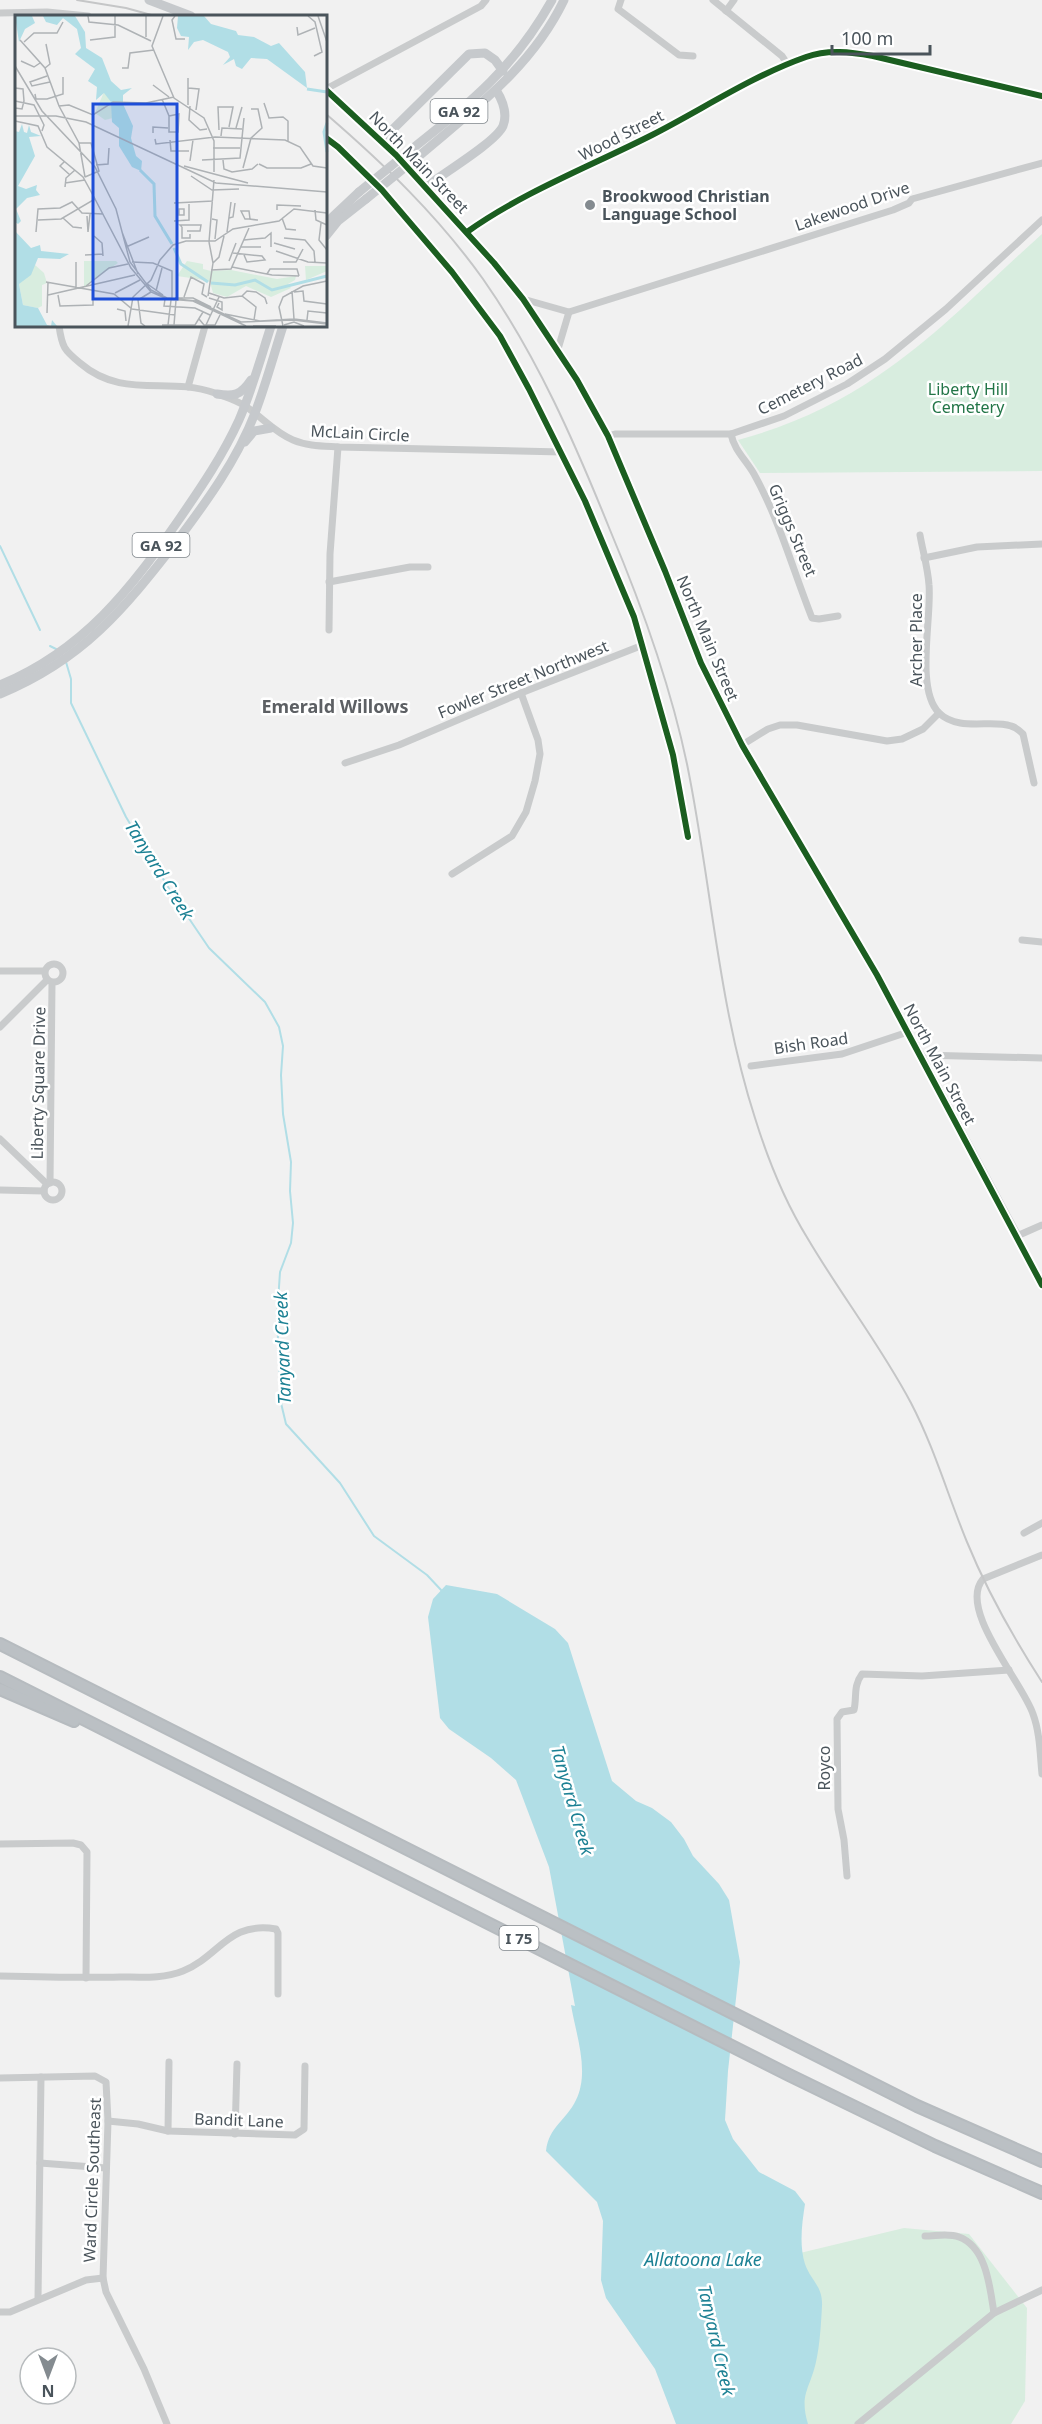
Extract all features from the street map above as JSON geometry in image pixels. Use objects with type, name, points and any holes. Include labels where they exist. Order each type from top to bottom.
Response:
[{"type":"highway","name":"I 75","points":[[1,1644],[917,2106],[1042,2161]]},
{"type":"highway","name":"I 75","points":[[0,1677],[789,2075],[935,2146],[1042,2193]]},
{"type":"highway","points":[[0,1689],[58,1715],[122,1738]]},
{"type":"main road","points":[[150,0],[188,15]]},
{"type":"main road","name":"GA 92","points":[[415,152],[503,71],[540,21],[552,0]]},
{"type":"main road","name":"GA 92","points":[[327,222],[496,90],[536,47],[564,0]]},
{"type":"main road","points":[[381,141],[469,54],[484,52],[495,60],[503,71]]},
{"type":"main road","name":"North Main Street","points":[[327,90],[381,141],[467,232],[523,299],[558,349],[608,436],[701,663],[742,745],[921,1055],[1017,1236]]},
{"type":"main road","points":[[426,187],[501,130],[505,113],[496,90]]},
{"type":"main road","name":"GA 92","points":[[327,235],[363,195]]},
{"type":"main road","name":"GA 92","points":[[0,685],[28,677],[50,658],[92,633],[124,594],[178,520],[222,453],[244,406],[271,327]]},
{"type":"main road","points":[[92,633],[138,592],[218,484],[255,414],[283,327]]},
{"type":"main road","points":[[218,394],[230,396],[240,394],[257,370]]},
{"type":"main road","points":[[236,453],[254,431],[271,428]]},
{"type":"main road","points":[[0,694],[28,677]]},
{"type":"street","points":[[327,88],[481,6],[486,0]]},
{"type":"street","points":[[621,0],[618,9],[679,55],[693,56]]},
{"type":"street","points":[[713,0],[782,56],[788,64]]},
{"type":"street","points":[[726,11],[734,0]]},
{"type":"street","points":[[0,13],[47,12],[69,15]]},
{"type":"street","name":"Wood Street","points":[[467,232],[524,199],[788,64],[808,56],[848,51],[1042,96]]},
{"type":"street","points":[[327,139],[382,190],[452,272],[501,336],[562,452],[613,566],[643,645],[673,755],[688,837]]},
{"type":"street","name":"Lakewood Drive","points":[[569,312],[893,210],[909,203],[912,199],[1042,163]]},
{"type":"street","name":"Cemetery Road","points":[[608,436],[731,434],[784,416],[847,384],[921,331],[1042,220]]},
{"type":"street","points":[[523,299],[569,312],[558,349]]},
{"type":"street","name":"McLain Circle","points":[[60,327],[65,351],[90,372],[102,378],[118,384],[137,387],[188,387],[218,394],[244,406],[271,428],[303,444],[338,447],[562,452]]},
{"type":"street","points":[[188,387],[205,327]]},
{"type":"street","name":"Griggs Street","points":[[731,434],[733,444],[754,473],[759,484],[796,571],[812,618],[819,620],[837,615]]},
{"type":"street","points":[[328,630],[338,447]]},
{"type":"street","name":"Archer Place","points":[[920,535],[930,586],[928,686],[939,713]]},
{"type":"street","points":[[924,558],[977,547],[1042,544]]},
{"type":"street","points":[[329,582],[410,567],[428,567]]},
{"type":"street","name":"Fowler Street Northwest","points":[[345,763],[399,745],[521,693],[643,645]]},
{"type":"street","points":[[452,874],[512,836],[526,812],[540,754],[538,740],[521,693]]},
{"type":"street","points":[[742,745],[768,729],[780,725],[796,725],[887,741],[902,739],[923,729],[939,713],[968,725],[1011,726],[1023,734],[1034,783]]},
{"type":"street","points":[[1022,940],[1042,942]]},
{"type":"street","name":"Liberty Square Drive","points":[[44,971],[48,966],[54,964],[62,969],[62,978],[58,982],[50,981]]},
{"type":"street","name":"Liberty Square Drive","points":[[0,971],[44,971]]},
{"type":"street","name":"Liberty Square Drive","points":[[44,971],[50,981],[47,1186]]},
{"type":"street","points":[[0,1027],[50,981]]},
{"type":"street","name":"Bish Road","points":[[751,1066],[842,1054],[908,1032]]},
{"type":"street","points":[[921,1055],[1042,1058]]},
{"type":"street","points":[[0,1139],[47,1186]]},
{"type":"street","points":[[0,1190],[47,1186]]},
{"type":"street","points":[[1042,1225],[1017,1236],[1042,1286]]},
{"type":"street","points":[[1024,1533],[1042,1523]]},
{"type":"street","points":[[1042,1555],[983,1580],[978,1585],[976,1596],[981,1615],[996,1648],[1033,1713],[1042,1774]]},
{"type":"street","name":"Royco","points":[[847,1876],[844,1840],[838,1809],[837,1719],[842,1712],[854,1710],[857,1680],[862,1674],[922,1676],[1009,1670]]},
{"type":"street","points":[[0,1844],[74,1843],[81,1845],[87,1852],[86,1978]]},
{"type":"street","points":[[0,1976],[165,1977],[200,1963],[232,1935],[247,1930],[267,1928],[276,1929],[278,1933],[278,1994]]},
{"type":"street","points":[[168,2131],[169,2062]]},
{"type":"street","points":[[235,2134],[237,2064]]},
{"type":"street","name":"Bandit Lane","points":[[108,2121],[138,2124],[168,2131],[295,2135],[304,2129],[305,2066]]},
{"type":"street","name":"Ward Circle Southeast","points":[[0,2078],[95,2076],[103,2079],[108,2089],[103,2278],[106,2292],[144,2369],[167,2424]]},
{"type":"street","points":[[38,2300],[41,2077]]},
{"type":"street","points":[[40,2163],[106,2168]]},
{"type":"street","points":[[925,2236],[948,2235],[960,2237],[968,2242],[978,2254],[987,2276],[994,2313]]},
{"type":"street","name":"Ward Circle Southeast","points":[[0,2313],[10,2312],[86,2280],[103,2278]]},
{"type":"street","points":[[858,2424],[994,2313],[1042,2290]]},
{"type":"green space","name":"Liberty Hill Cemetery","points":[[1042,234],[1042,471],[760,473],[738,440],[812,413],[846,396],[879,375],[943,325]]},
{"type":"green space","points":[[904,2228],[969,2234],[1027,2308],[1025,2401],[1011,2424],[800,2424],[800,2253]]},
{"type":"water","name":"Allatoona Lake","points":[[446,1585],[497,1594],[555,1629],[568,1643],[612,1781],[636,1801],[652,1808],[671,1822],[693,1856],[719,1884],[729,1900],[740,1962],[725,2120],[733,2139],[759,2172],[795,2191],[805,2204],[802,2234],[803,2257],[822,2299],[817,2355],[805,2398],[808,2424],[676,2424],[655,2369],[606,2298],[601,2280],[603,2221],[597,2202],[546,2151],[554,2129],[576,2100],[582,2078],[581,2053],[571,2005],[575,2006],[549,1867],[516,1780],[491,1758],[449,1729],[440,1718],[428,1617],[433,1599]]},
{"type":"waterway","name":"Tanyard Creek","points":[[0,546],[40,630]]},
{"type":"waterway","name":"Tanyard Creek","points":[[50,646],[58,650]]},
{"type":"waterway","name":"Tanyard Creek","points":[[66,662],[71,679],[71,703],[126,817],[171,892],[209,948],[265,1002],[279,1027],[283,1046],[281,1075],[283,1114],[291,1162],[290,1191],[293,1223],[291,1243],[280,1272],[277,1317],[281,1403],[286,1424],[340,1483],[374,1536],[427,1575],[442,1591]]},
{"type":"railway","points":[[77,0],[126,8],[151,15]]},
{"type":"railway","points":[[327,115],[369,152],[429,212],[466,256],[521,338],[569,433],[633,587],[672,704],[687,764],[732,1031],[742,1075],[771,1165],[800,1225],[887,1361],[911,1403],[927,1437],[960,1525],[983,1578],[1042,1682]]},
{"type":"cycle path","points":[[467,232],[534,192],[652,135],[766,74],[814,54],[840,52],[873,56],[1042,96]]},
{"type":"cycle path","points":[[327,91],[396,155],[494,263],[523,299],[577,380],[608,436],[701,663],[742,745],[877,975],[1042,1285]]},
{"type":"cycle path","points":[[327,139],[382,190],[452,272],[500,336],[529,389],[585,501],[634,617],[673,755],[688,837]]},
{"type":"place","name":"Brookwood Christian Language School","points":[[590,205]]},
{"type":"district","name":"Emerald Willows","points":[[335,706]]}]
